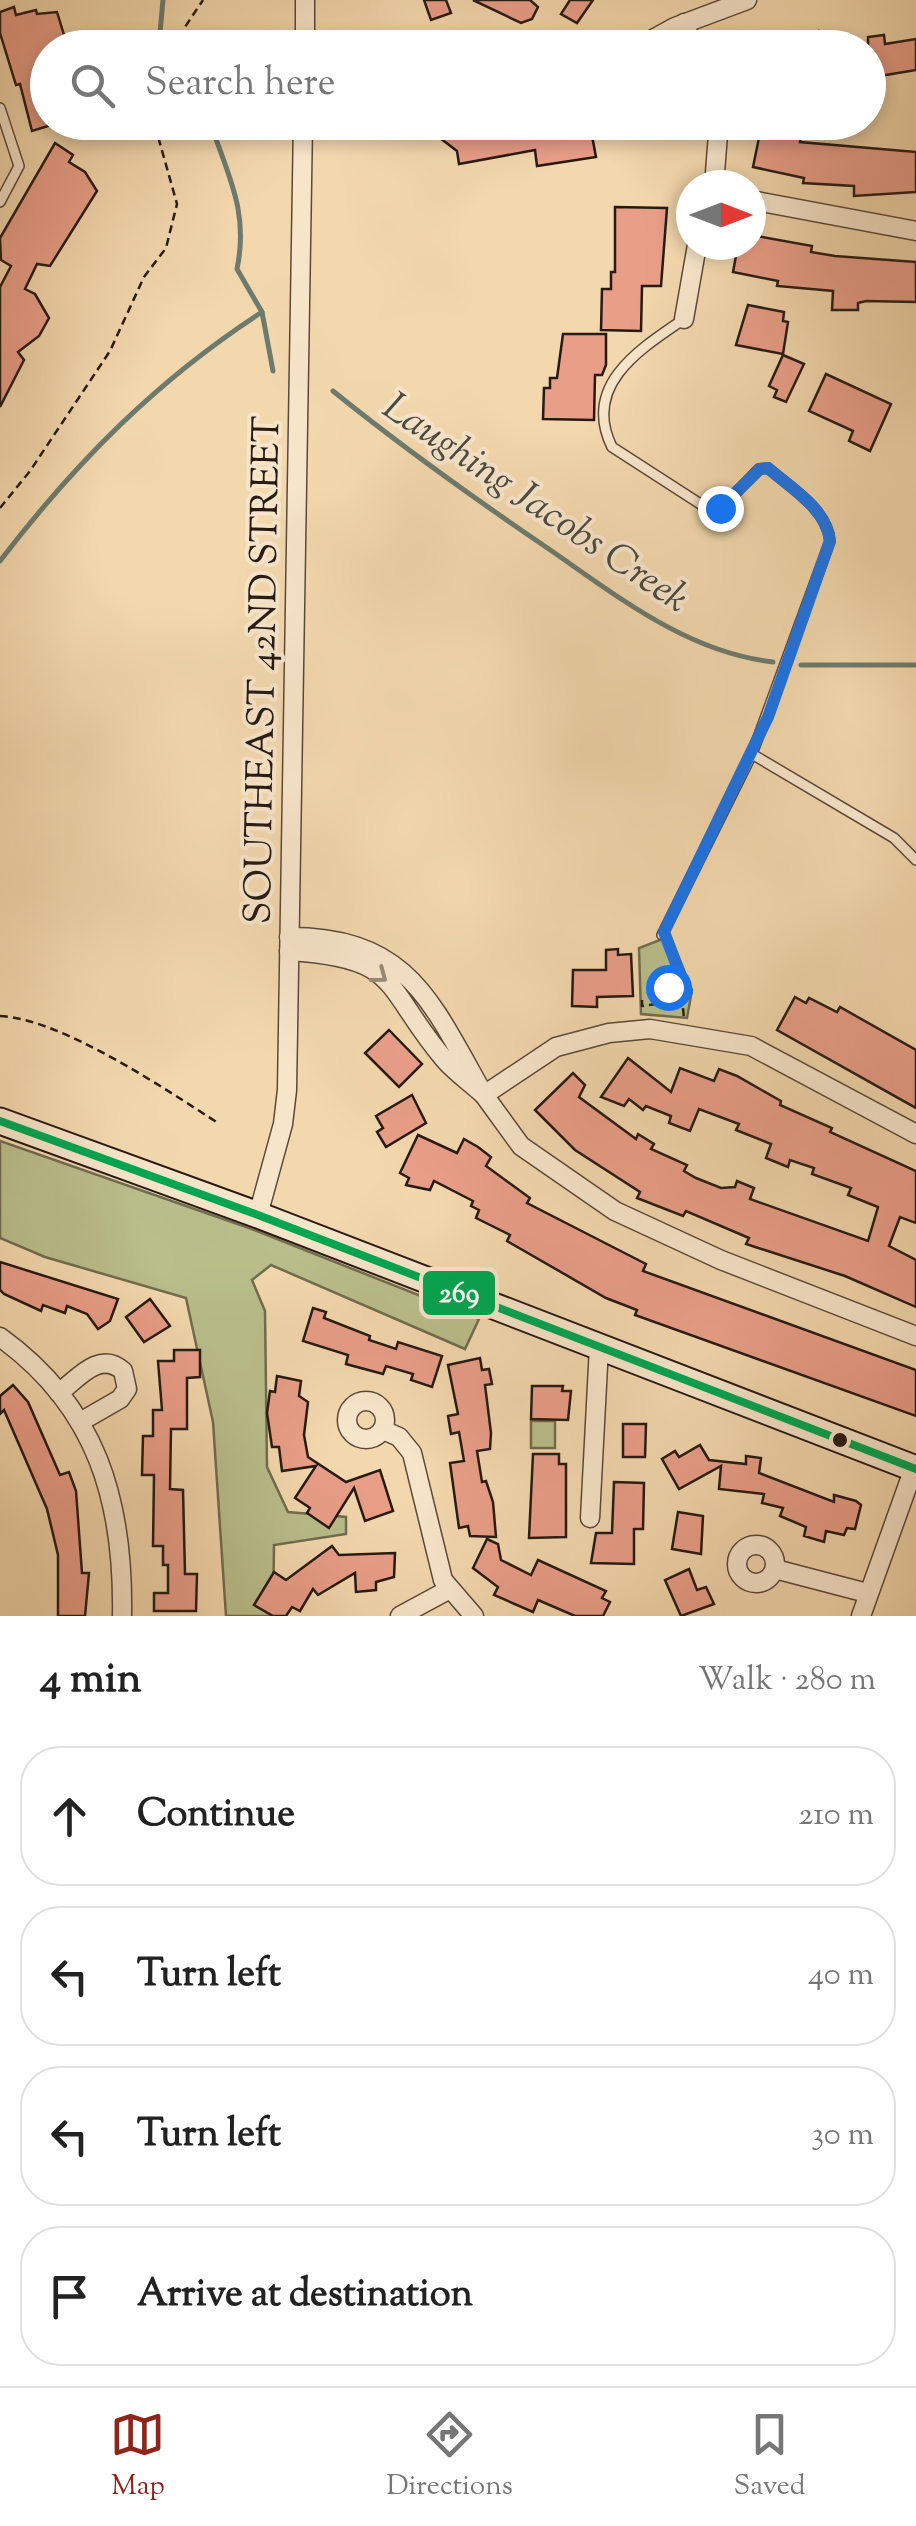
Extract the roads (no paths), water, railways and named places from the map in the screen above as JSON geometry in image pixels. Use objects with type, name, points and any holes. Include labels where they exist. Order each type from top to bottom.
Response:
[{"type":"main road","points":[[0,1120],[258,1215],[915,1469]]},
{"type":"street","points":[[305,0],[305,30]]},
{"type":"street","points":[[671,30],[746,0]]},
{"type":"street","points":[[684,23],[687,30]]},
{"type":"street","name":"SOUTHEAST 42ND STREET","points":[[258,1215],[283,1124],[287,1090],[303,140]]},
{"type":"street","points":[[715,170],[718,140]]},
{"type":"street","points":[[766,203],[916,231]]},
{"type":"street","points":[[684,319],[695,260]]},
{"type":"street","points":[[289,944],[346,940],[396,964],[446,1027],[484,1095],[521,1146],[615,1211],[721,1260],[916,1336]]},
{"type":"street","points":[[484,1095],[556,1048],[608,1033],[650,1029],[751,1046],[916,1134]]},
{"type":"street","points":[[0,1336],[59,1393],[76,1415],[104,1469],[116,1513],[122,1616]]},
{"type":"street","points":[[590,1518],[599,1347]]},
{"type":"street","points":[[59,1393],[101,1362],[114,1363],[124,1371],[127,1388],[120,1399],[76,1415]]},
{"type":"street","points":[[384,1430],[399,1437],[412,1453],[448,1590],[474,1616]]},
{"type":"street","points":[[860,1616],[915,1469]]},
{"type":"street","points":[[775,1569],[868,1592]]},
{"type":"street","points":[[400,1616],[448,1590]]},
{"type":"lane","points":[[0,108],[19,166],[0,202]]},
{"type":"lane","points":[[663,933],[752,754],[830,541],[828,527],[809,503],[768,468],[760,469],[720,508],[704,508],[612,447],[602,421],[604,396],[616,373],[684,319]]},
{"type":"lane","points":[[752,754],[894,838],[916,860]]},
{"type":"waterway","name":"Laughing Jacobs Creek","points":[[160,30],[163,0]]},
{"type":"waterway","name":"Laughing Jacobs Creek","points":[[217,140],[238,211],[237,269],[262,312],[273,371]]},
{"type":"waterway","points":[[0,561],[58,490],[120,425],[187,366],[262,312]]},
{"type":"waterway","name":"Laughing Jacobs Creek","points":[[333,391],[463,489],[652,618],[710,646],[773,662]]},
{"type":"waterway","name":"Laughing Jacobs Creek","points":[[801,665],[916,665]]}]
